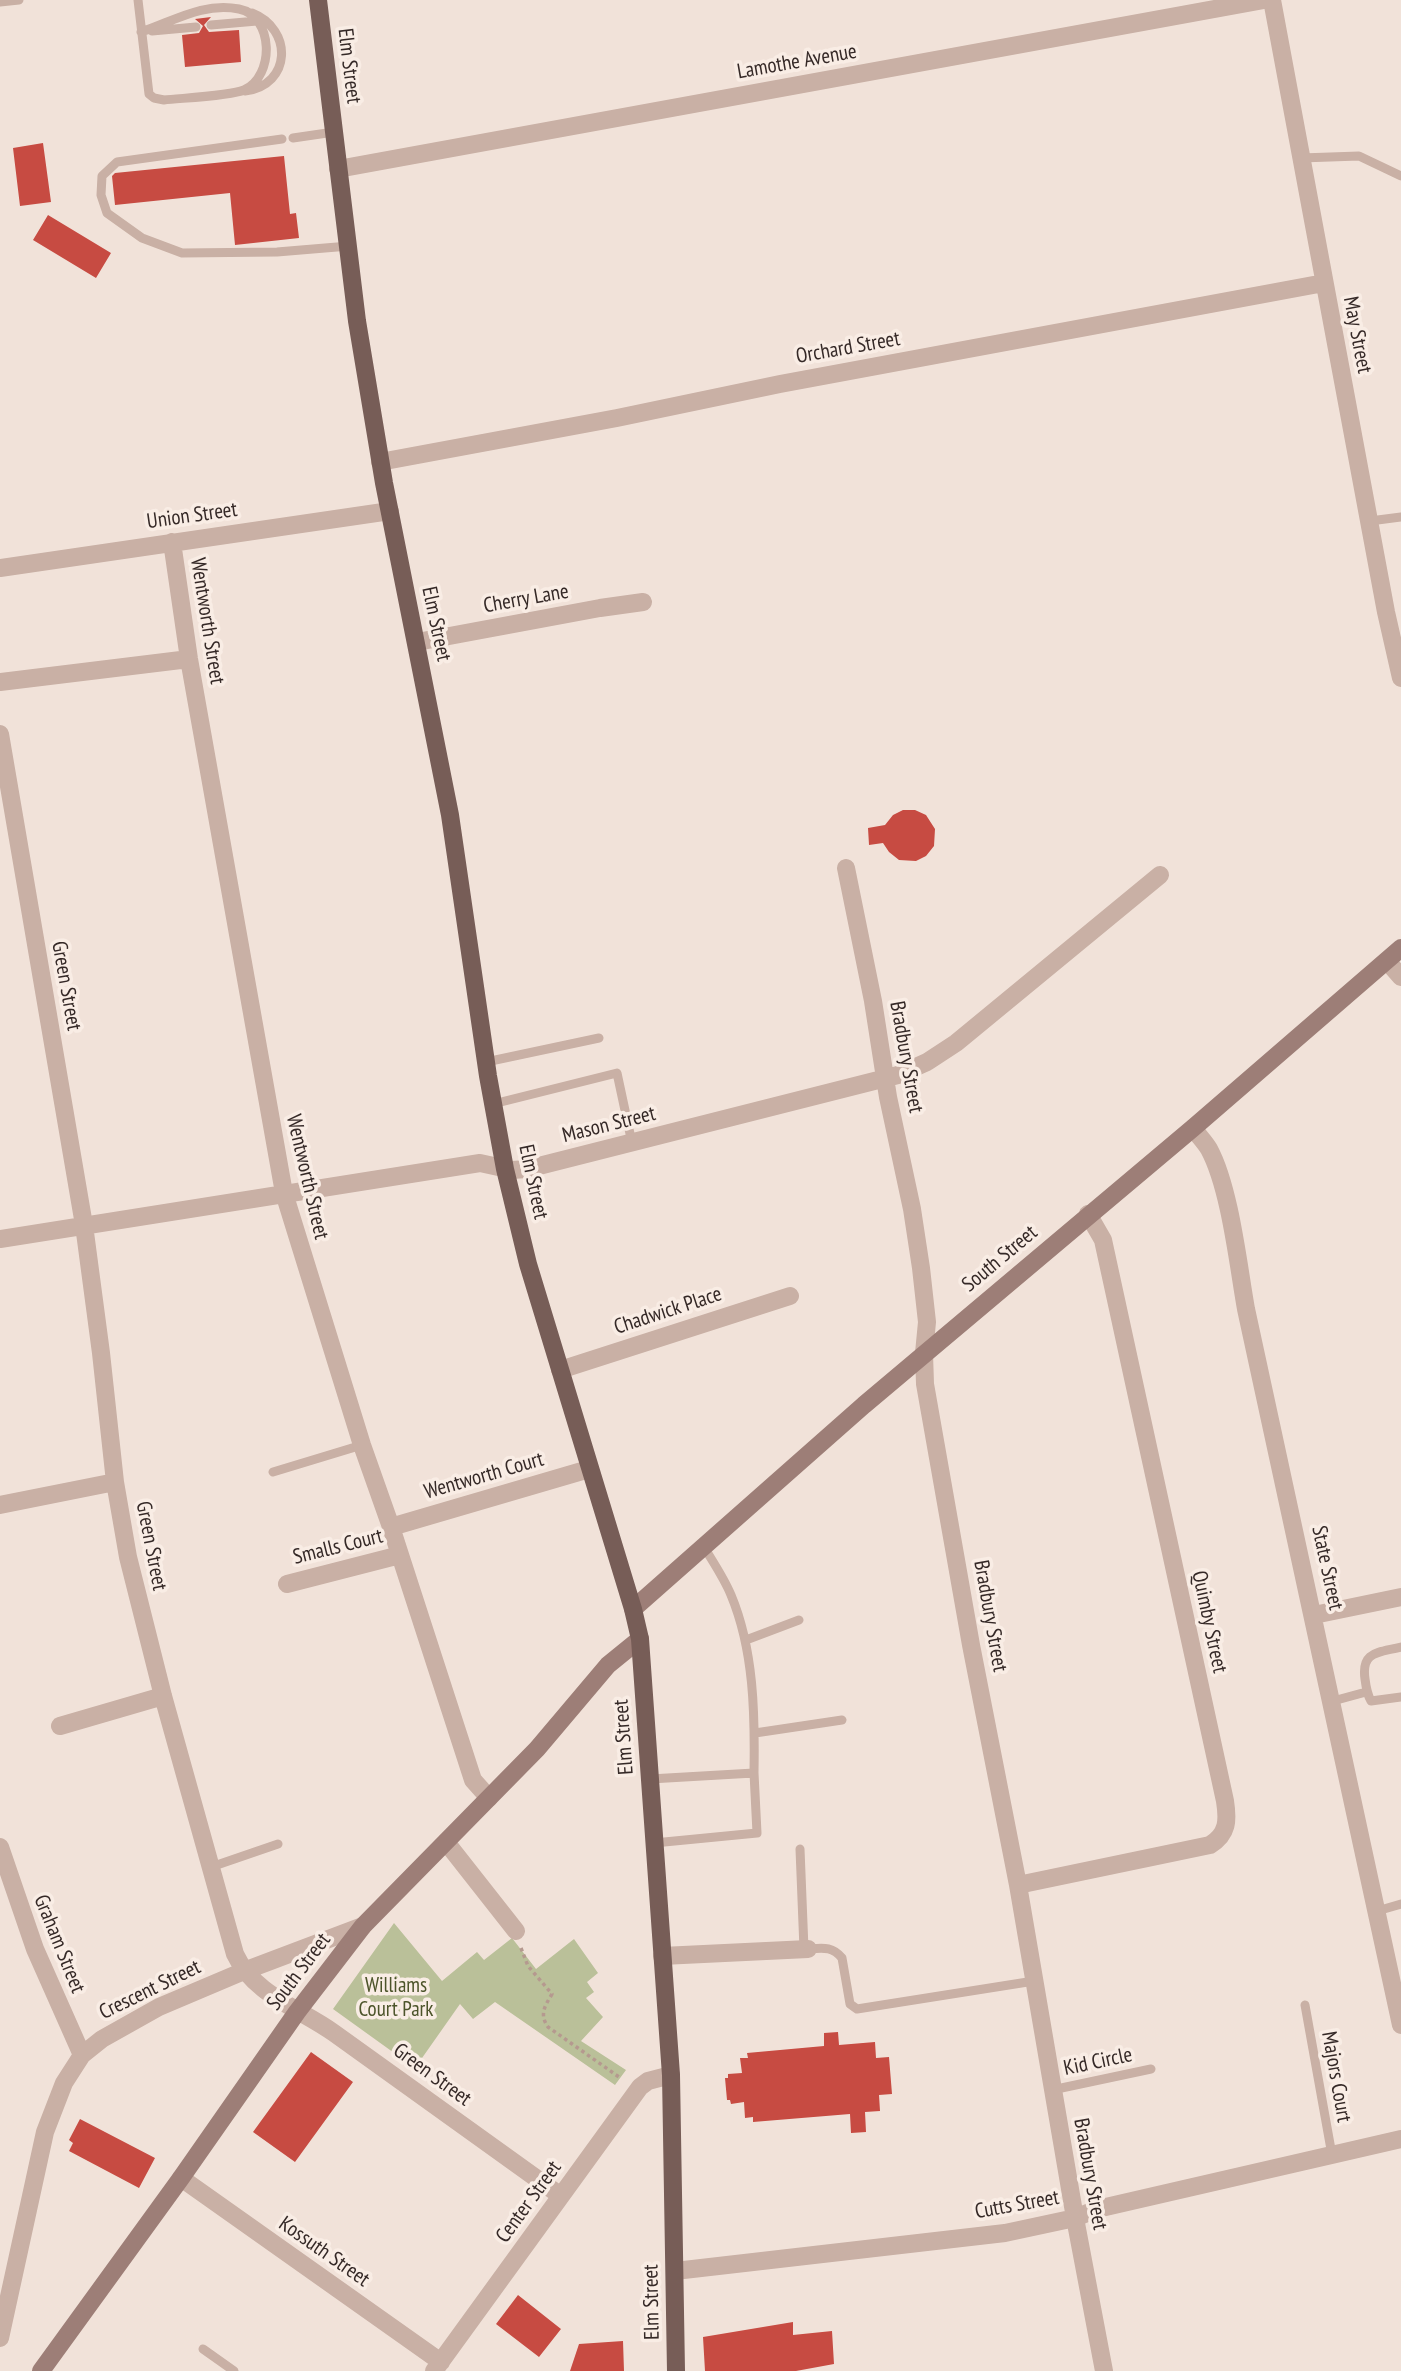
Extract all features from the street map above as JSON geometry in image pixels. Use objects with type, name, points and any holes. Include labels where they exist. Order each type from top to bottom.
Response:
[{"type":"main road","name":"Elm Street","points":[[317,0],[358,321],[380,462],[450,815],[486,1062],[505,1169],[528,1264],[640,1639],[671,2075],[676,2371]]},
{"type":"street","name":"Lamothe Avenue","points":[[338,169],[1264,0]]},
{"type":"street","name":"May Street","points":[[1272,0],[1401,678]]},
{"type":"street","name":"Orchard Street","points":[[380,462],[617,418],[780,384],[1324,283]]},
{"type":"street","name":"Union Street","points":[[0,568],[390,511]]},
{"type":"street","name":"Wentworth Street","points":[[172,542],[189,659],[284,1193],[362,1445],[473,1780],[489,1798]]},
{"type":"street","name":"Cherry Lane","points":[[417,642],[643,602]]},
{"type":"street","points":[[0,682],[189,659]]},
{"type":"street","name":"Green Street","points":[[0,734],[84,1225],[102,1353],[115,1482],[128,1557],[163,1696],[235,1954],[244,1971],[265,1990],[319,2023],[561,2196]]},
{"type":"street","name":"Bradbury Street","points":[[846,868],[912,1209],[927,1322],[925,1384],[932,1426],[1018,1885],[1052,2090],[1104,2371]]},
{"type":"street","name":"Mason Street","points":[[0,1239],[480,1163],[505,1169],[527,1169],[885,1079],[919,1066],[956,1043],[1160,874]]},
{"type":"street","name":"South Street","points":[[633,1609],[924,1353],[1193,1128],[1401,948]]},
{"type":"street","points":[[1387,961],[1401,977]]},
{"type":"street","name":"State Street","points":[[1193,1128],[1209,1148],[1220,1179],[1401,2025]]},
{"type":"street","name":"Quimby Street","points":[[1018,1885],[1210,1845],[1223,1836],[1227,1821],[1222,1787],[1103,1240],[1088,1214]]},
{"type":"street","name":"Chadwick Place","points":[[560,1370],[790,1296]]},
{"type":"street","name":"Wentworth Court","points":[[391,1527],[589,1469]]},
{"type":"street","points":[[0,1505],[115,1482]]},
{"type":"street","name":"Smalls Court","points":[[287,1584],[400,1555]]},
{"type":"street","points":[[1314,1615],[1401,1597]]},
{"type":"street","name":"South Street","points":[[41,2371],[297,2012],[363,1926],[537,1749],[608,1665],[640,1639]]},
{"type":"street","points":[[60,1726],[163,1696]]},
{"type":"street","points":[[446,1842],[516,1931]]},
{"type":"street","name":"Graham Street","points":[[0,1847],[35,1949],[82,2055]]},
{"type":"street","name":"Crescent Street","points":[[0,2339],[46,2132],[64,2082],[82,2055],[102,2039],[159,2007],[363,1926]]},
{"type":"street","points":[[662,1956],[806,1949]]},
{"type":"street","name":"Center Street","points":[[437,2367],[640,2087],[648,2081],[671,2075]]},
{"type":"street","name":"Cutts Street","points":[[674,2271],[1005,2232],[1075,2218],[1097,2208],[1401,2139]]},
{"type":"street","name":"Kossuth Street","points":[[181,2178],[437,2367]]},
{"type":"lane","points":[[0,2],[19,0]]},
{"type":"lane","points":[[138,0],[141,32],[149,91],[152,97],[164,100],[261,87],[269,81],[280,65],[281,44],[274,28],[265,19],[225,7],[178,16],[141,32]]},
{"type":"lane","points":[[237,92],[257,80],[265,64],[265,38],[254,17]]},
{"type":"lane","points":[[211,23],[254,17]]},
{"type":"lane","points":[[141,32],[196,24],[158,26]]},
{"type":"lane","points":[[293,138],[334,132]]},
{"type":"lane","points":[[282,139],[117,162],[102,176],[101,195],[107,213],[142,238],[182,253],[278,252],[349,246]]},
{"type":"lane","points":[[1301,158],[1359,156],[1401,176]]},
{"type":"lane","points":[[1370,521],[1401,517]]},
{"type":"lane","points":[[486,1062],[599,1038]]},
{"type":"lane","points":[[493,1104],[617,1073],[632,1143]]},
{"type":"lane","points":[[273,1472],[362,1445]]},
{"type":"lane","points":[[654,1843],[757,1833],[755,1733],[746,1640],[731,1593],[704,1547]]},
{"type":"lane","points":[[746,1640],[799,1620]]},
{"type":"lane","points":[[1401,1647],[1373,1654],[1366,1659],[1363,1666],[1366,1692],[1371,1701],[1401,1697]]},
{"type":"lane","points":[[1332,1701],[1366,1692]]},
{"type":"lane","points":[[755,1733],[842,1720]]},
{"type":"lane","points":[[650,1779],[754,1773]]},
{"type":"lane","points":[[211,1867],[278,1844]]},
{"type":"lane","points":[[800,1849],[806,1949],[830,1948],[839,1954],[842,1958],[849,2004],[857,2008],[1034,1981]]},
{"type":"lane","points":[[1377,1911],[1401,1904]]},
{"type":"lane","name":"Majors Court","points":[[1306,2005],[1332,2155]]},
{"type":"lane","name":"Kid Circle","points":[[1052,2090],[1151,2069]]},
{"type":"lane","points":[[204,2349],[234,2371]]},
{"type":"path","points":[[516,1931],[528,1966],[551,1994],[542,2011],[543,2020],[548,2027],[619,2077]]},
{"type":"green space","name":"Williams Court Park","points":[[394,1923],[442,1981],[477,1952],[484,1960],[512,1938],[536,1969],[574,1939],[598,1973],[587,1982],[594,1992],[586,1998],[603,2017],[581,2041],[626,2070],[615,2085],[495,2002],[473,2019],[460,2004],[415,2068],[333,2009]]},
{"type":"building","points":[[211,17],[204,25],[209,32],[239,30],[241,62],[185,67],[182,35],[199,33],[203,26],[195,19]]},
{"type":"building","points":[[43,143],[51,202],[20,206],[13,148]]},
{"type":"building","points":[[284,156],[290,214],[296,213],[299,238],[235,245],[230,193],[115,205],[112,176],[115,173]]},
{"type":"building","points":[[48,215],[111,253],[96,278],[33,240]]},
{"type":"building","points":[[903,810],[915,810],[926,815],[935,829],[934,846],[926,856],[916,861],[899,860],[883,843],[869,845],[868,828],[885,825],[893,815]]},
{"type":"building","points":[[838,2032],[839,2045],[875,2042],[876,2058],[889,2057],[892,2094],[879,2095],[880,2111],[865,2112],[866,2132],[851,2133],[850,2114],[753,2122],[753,2117],[745,2118],[744,2102],[731,2104],[730,2100],[727,2100],[725,2078],[728,2078],[728,2074],[742,2073],[740,2058],[748,2058],[747,2053],[824,2046],[824,2033]]},
{"type":"building","points":[[311,2052],[353,2082],[295,2162],[253,2132]]},
{"type":"building","points":[[80,2119],[155,2158],[139,2188],[69,2151],[73,2143],[69,2140]]},
{"type":"building","points":[[518,2295],[561,2329],[539,2357],[496,2324]]},
{"type":"building","points":[[793,2322],[793,2335],[832,2331],[834,2364],[796,2371],[705,2371],[703,2337]]},
{"type":"building","points":[[623,2341],[624,2371],[570,2371],[579,2344]]}]
